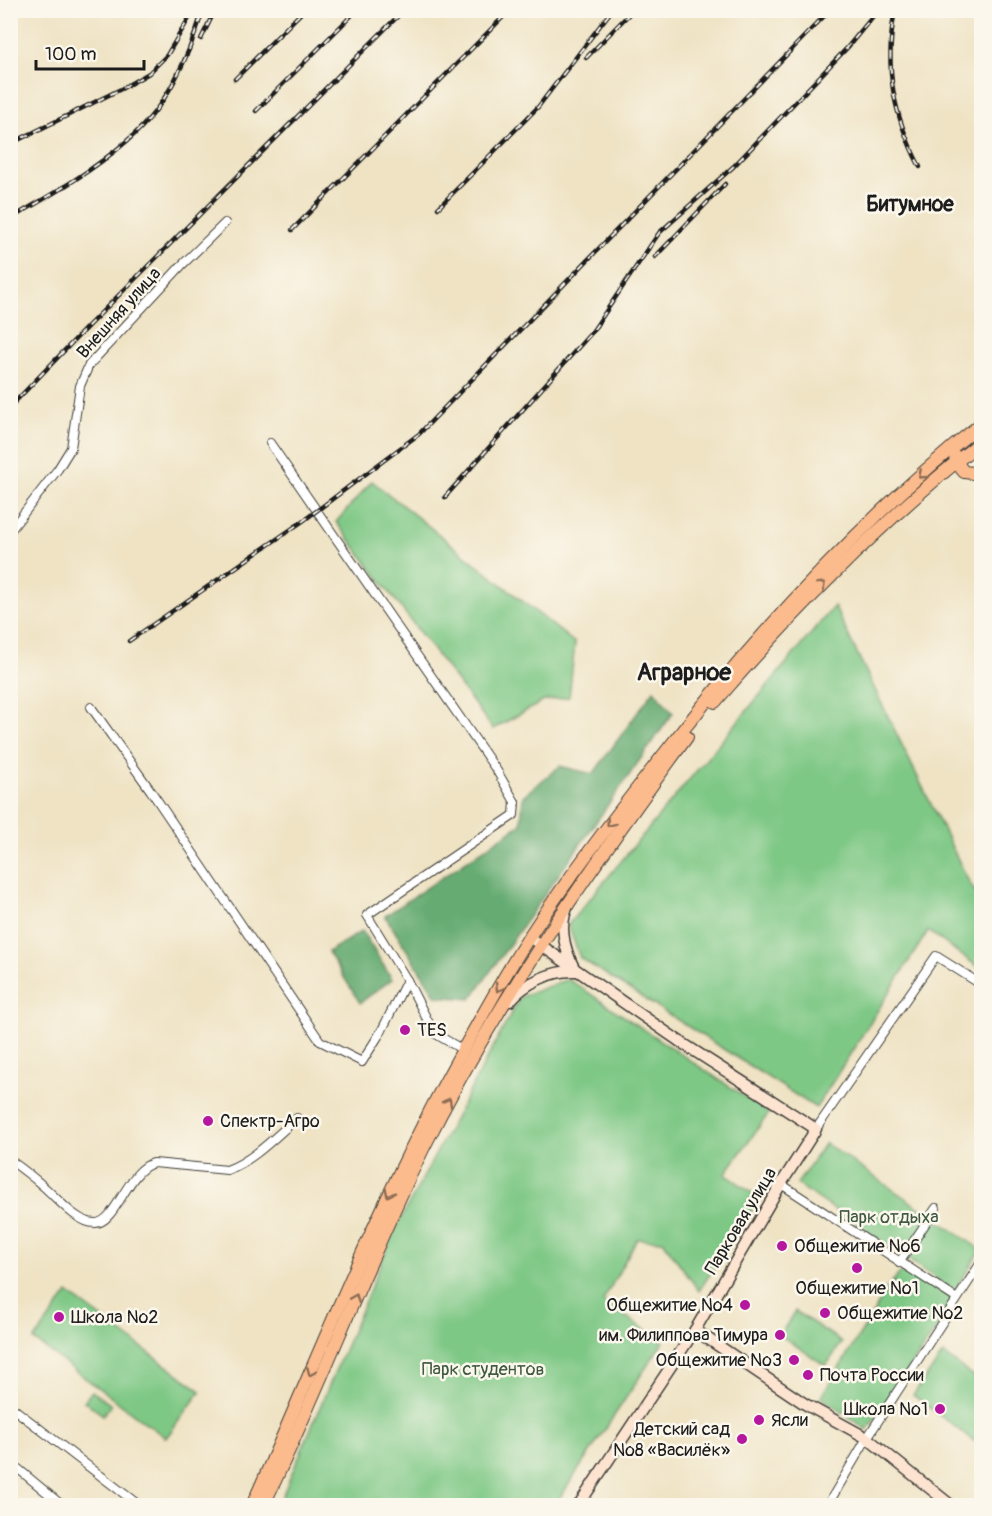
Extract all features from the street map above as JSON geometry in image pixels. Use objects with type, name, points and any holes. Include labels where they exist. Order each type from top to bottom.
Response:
[{"type":"main road","points":[[252,1506],[382,1209],[463,1050],[593,846],[740,659],[812,580],[981,423]]},
{"type":"main road","points":[[263,1506],[423,1148],[534,941],[575,892],[701,719],[747,665],[819,588],[885,524],[981,441]]},
{"type":"main road","points":[[958,442],[956,462],[960,469],[973,473],[981,468]]},
{"type":"street","name":"Внешняя улица","points":[[10,531],[58,469],[71,448],[80,386],[88,365],[181,266],[225,223]]},
{"type":"street","points":[[270,443],[498,771],[514,802],[514,815],[368,915],[407,980],[434,1033],[463,1050]]},
{"type":"street","points":[[90,706],[151,791],[320,1041],[362,1062],[382,1030],[407,980]]},
{"type":"street","points":[[575,892],[564,915],[563,926],[568,954],[576,971]]},
{"type":"street","points":[[534,941],[679,1041],[816,1130]]},
{"type":"street","name":"Парковая улица","points":[[578,1506],[695,1330],[781,1184],[816,1130],[936,956],[981,985]]},
{"type":"street","points":[[494,1019],[524,988],[551,975],[568,970],[576,971]]},
{"type":"street","points":[[10,1160],[44,1186],[72,1212],[85,1221],[94,1223],[108,1218],[119,1199],[145,1166],[154,1163],[227,1170],[265,1146],[297,1118]]},
{"type":"street","points":[[781,1184],[957,1299]]},
{"type":"street","points":[[899,1263],[936,1208]]},
{"type":"street","points":[[827,1506],[867,1438],[981,1261]]},
{"type":"street","points":[[695,1330],[805,1404],[867,1438],[952,1506]]},
{"type":"street","points":[[10,1406],[140,1506]]},
{"type":"street","points":[[10,1462],[63,1506]]},
{"type":"green space","points":[[372,481],[575,643],[569,697],[544,701],[493,729],[336,522]]},
{"type":"green space","points":[[834,606],[970,884],[981,899],[981,969],[928,931],[816,1108],[580,958],[568,925]]},
{"type":"green space","points":[[654,690],[673,713],[471,999],[436,996],[385,916],[521,824],[523,796],[560,766],[593,774]]},
{"type":"green space","points":[[362,931],[392,979],[360,1003],[328,952]]},
{"type":"green space","name":"Парк студентов","points":[[568,979],[769,1113],[725,1174],[760,1198],[699,1291],[663,1241],[637,1239],[603,1301],[663,1342],[555,1505],[278,1506],[395,1230],[520,997]]},
{"type":"green space","name":"Парк отдыха","points":[[825,1143],[981,1250],[954,1291],[797,1184]]},
{"type":"green space","points":[[904,1272],[957,1299],[867,1430],[821,1397],[887,1288],[900,1273]]},
{"type":"green space","points":[[68,1293],[201,1391],[166,1438],[34,1340]]},
{"type":"green space","points":[[795,1311],[842,1342],[826,1366],[780,1335]]},
{"type":"green space","points":[[943,1354],[981,1382],[981,1434],[975,1442],[913,1395]]},
{"type":"green space","points":[[92,1391],[111,1405],[103,1415],[84,1401]]},
{"type":"railway","points":[[10,144],[149,73],[167,55],[194,10]]},
{"type":"railway","points":[[10,219],[86,172],[142,127],[165,97],[183,64],[203,10]]},
{"type":"railway","points":[[201,39],[215,10]]},
{"type":"railway","points":[[235,79],[304,10]]},
{"type":"railway","points":[[256,111],[357,10]]},
{"type":"railway","points":[[10,407],[404,10]]},
{"type":"railway","points":[[292,230],[510,10]]},
{"type":"railway","points":[[438,208],[538,107],[612,10]]},
{"type":"railway","points":[[586,58],[633,10]]},
{"type":"railway","points":[[129,641],[303,521],[419,434],[830,10]]},
{"type":"railway","points":[[445,497],[592,332],[659,233],[734,166],[847,48],[878,10]]},
{"type":"railway","points":[[895,10],[890,52],[893,91],[903,129],[920,167]]},
{"type":"railway","points":[[655,257],[725,184]]},
{"type":"place","name":"TES","points":[[405,1030]]},
{"type":"place","name":"Спектр-Агро","points":[[208,1121]]},
{"type":"place","name":"Общежитие №6","points":[[782,1246]]},
{"type":"place","name":"Общежитие №1","points":[[857,1268]]},
{"type":"place","name":"Общежитие №4","points":[[745,1305]]},
{"type":"place","name":"Общежитие №2","points":[[825,1313]]},
{"type":"place","name":"Школа №2","points":[[59,1317]]},
{"type":"place","name":"им. Филиппова Тимура","points":[[780,1335]]},
{"type":"place","name":"Общежитие №3","points":[[794,1360]]},
{"type":"place","name":"Почта России","points":[[808,1375]]},
{"type":"place","name":"Школа №1","points":[[940,1409]]},
{"type":"place","name":"Ясли","points":[[759,1420]]},
{"type":"place","name":"Детский сад №8 «Василёк»","points":[[742,1439]]},
{"type":"district","name":"Битумное","points":[[910,204]]},
{"type":"district","name":"Аграрное","points":[[684,672]]}]
